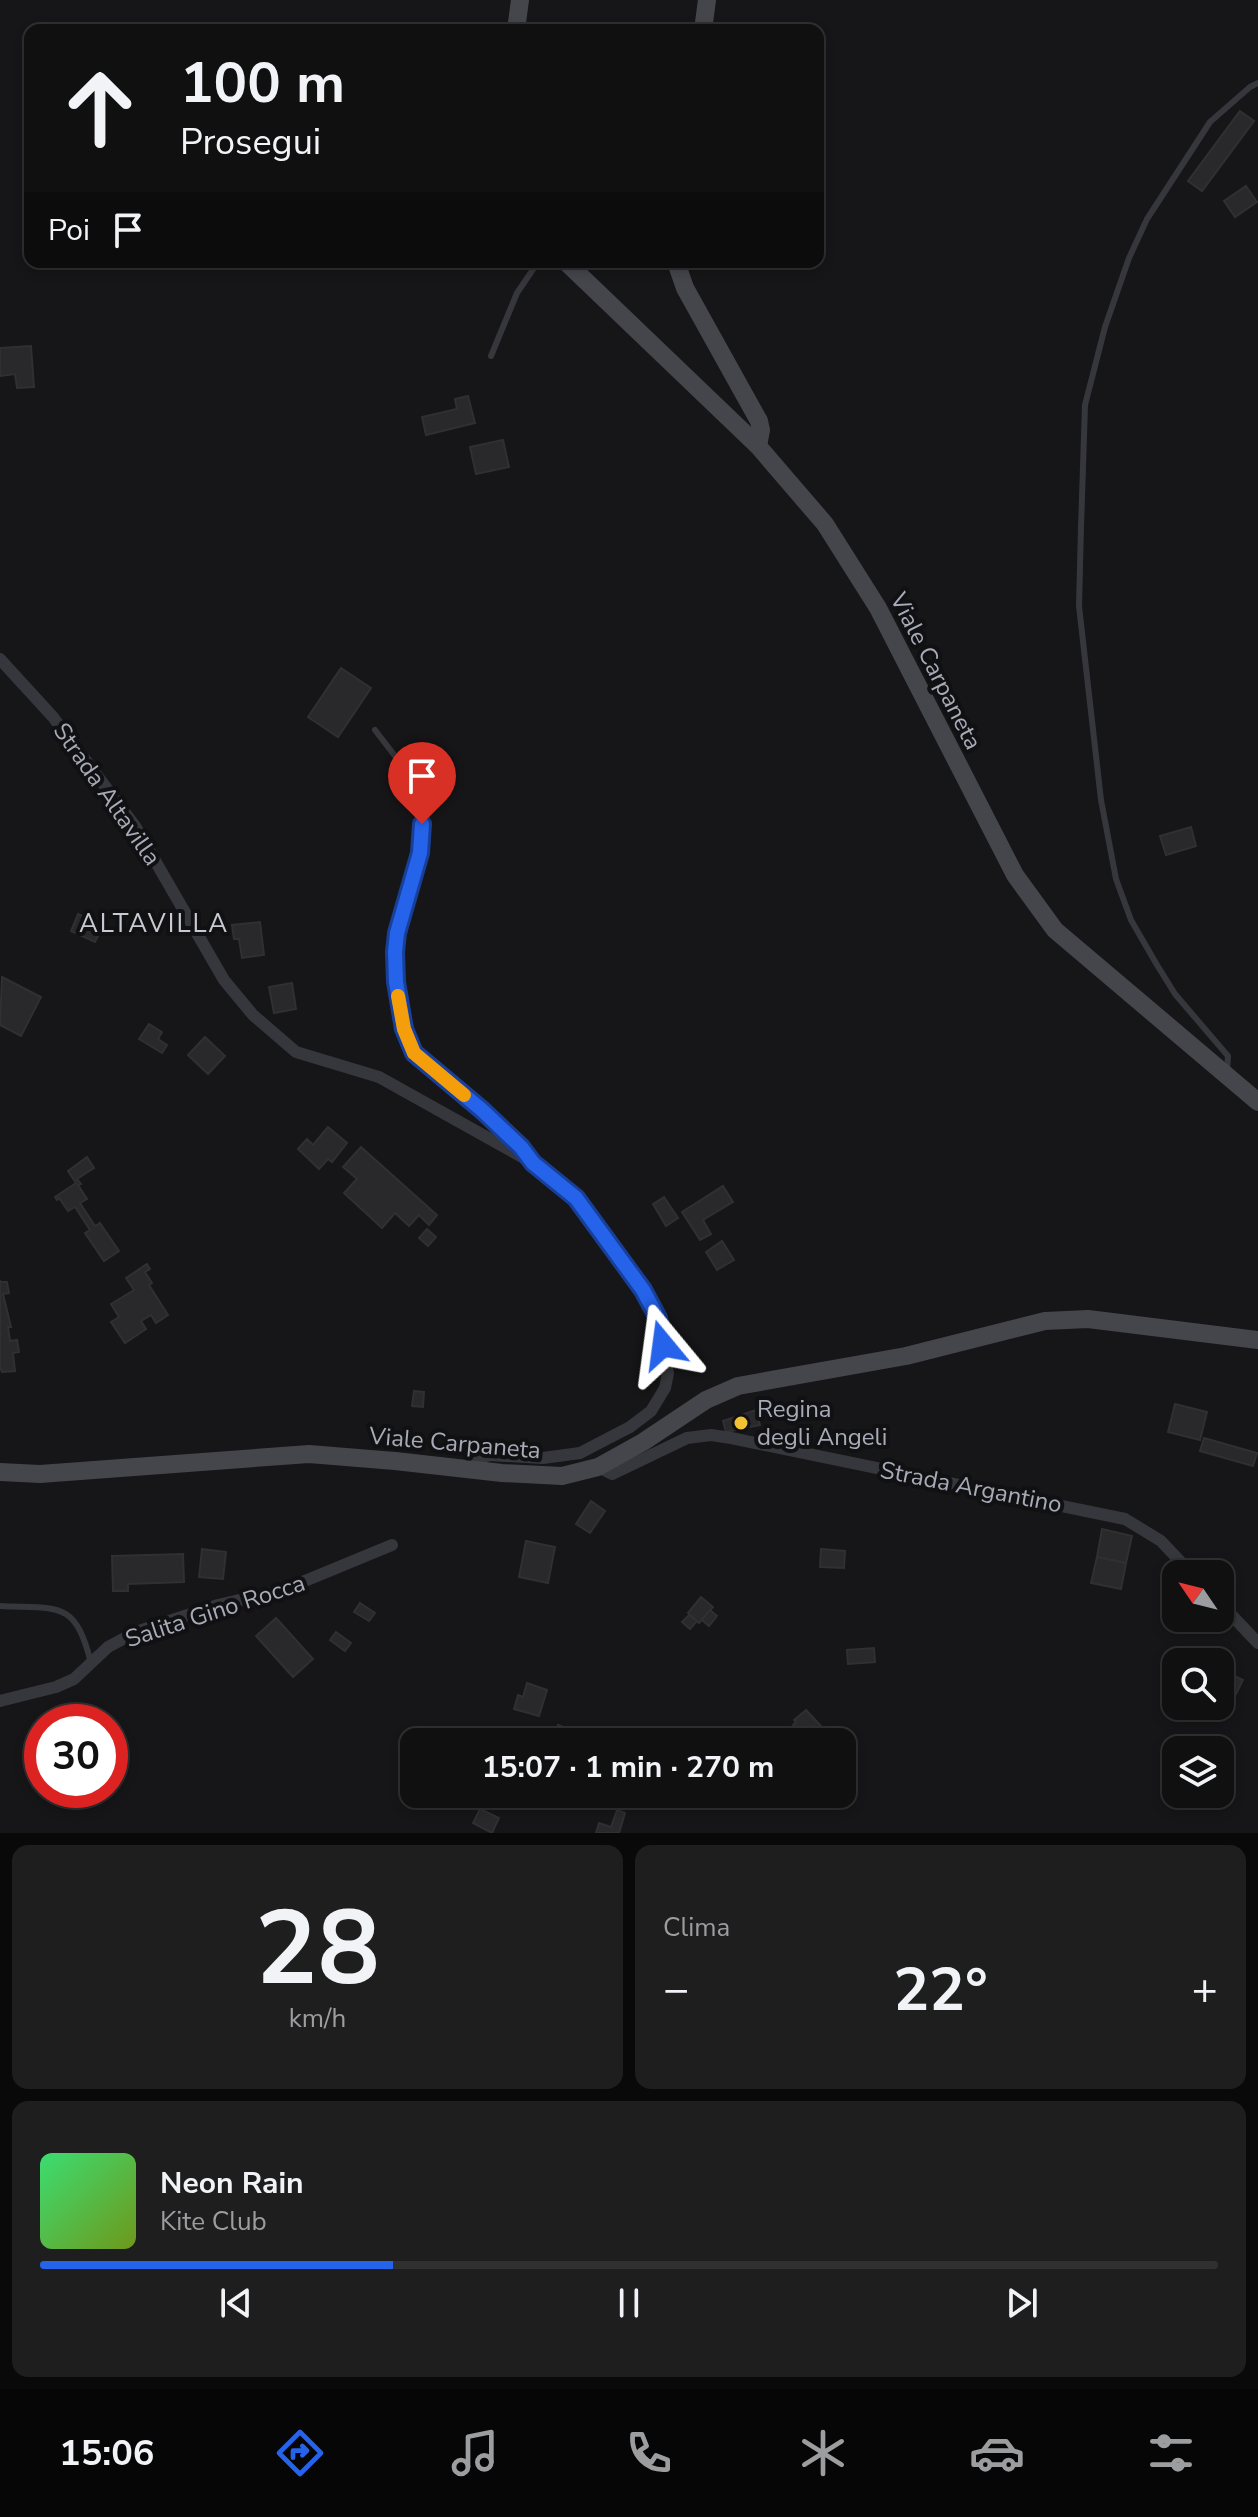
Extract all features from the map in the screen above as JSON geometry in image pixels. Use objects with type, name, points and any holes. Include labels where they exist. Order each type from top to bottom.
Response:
[{"type":"main road","points":[[517,24],[520,0]]},
{"type":"main road","points":[[704,24],[707,0]]},
{"type":"main road","name":"Viale Carpaneta","points":[[572,268],[758,446],[825,524],[878,608],[1009,864],[1055,930],[1258,1102]]},
{"type":"main road","points":[[678,268],[685,288],[759,421],[758,446]]},
{"type":"main road","name":"Viale Carpaneta","points":[[0,1472],[40,1474],[309,1454],[562,1476],[598,1467],[643,1442],[706,1400],[738,1386],[906,1356],[1045,1321],[1088,1319],[1258,1340]]},
{"type":"street","name":"Strada Altavilla","points":[[0,659],[53,717],[135,826],[224,980],[253,1015],[296,1052],[379,1077],[533,1163],[576,1198],[643,1290],[658,1318],[668,1373],[665,1388],[651,1411],[603,1443],[580,1453],[543,1458],[489,1455],[477,1461],[470,1470]]},
{"type":"street","name":"Strada Argantino","points":[[598,1467],[612,1474],[687,1438],[711,1435],[731,1438],[1125,1519],[1161,1541],[1179,1560]]},
{"type":"street","name":"Salita Gino Rocca","points":[[0,1701],[56,1687],[74,1679],[108,1647],[136,1632],[218,1605],[283,1590],[392,1545]]},
{"type":"street","points":[[1234,1618],[1258,1643]]},
{"type":"lane","points":[[1226,1076],[1228,1056],[1175,994],[1131,920],[1116,879],[1101,800],[1079,606],[1084,421],[1085,405],[1105,327],[1129,258],[1147,219],[1210,122],[1258,83]]},
{"type":"lane","points":[[491,356],[517,293],[534,268]]},
{"type":"lane","points":[[375,730],[408,773],[422,824],[420,853],[397,933],[396,982],[404,1029],[414,1053],[482,1110],[521,1147],[533,1163]]},
{"type":"lane","points":[[0,1606],[63,1611],[77,1623],[91,1663]]},
{"type":"building","points":[[1240,111],[1254,121],[1202,191],[1188,181]]},
{"type":"building","points":[[1246,186],[1257,202],[1235,217],[1224,201]]},
{"type":"building","points":[[31,346],[34,387],[17,388],[15,374],[0,376],[0,348]]},
{"type":"building","points":[[468,396],[475,423],[426,435],[422,417],[457,409],[455,399]]},
{"type":"building","points":[[503,440],[509,467],[476,474],[470,447]]},
{"type":"building","points":[[341,668],[371,688],[338,737],[308,717]]},
{"type":"building","points":[[423,754],[440,777],[426,787],[410,764]]},
{"type":"building","points":[[1191,827],[1196,846],[1166,855],[1160,836]]},
{"type":"building","points":[[78,914],[103,926],[95,942],[71,931]]},
{"type":"building","points":[[260,922],[264,955],[242,958],[239,939],[234,939],[232,925]]},
{"type":"building","points":[[2,977],[41,997],[21,1036],[0,1025]]},
{"type":"building","points":[[292,983],[296,1009],[274,1013],[269,987]]},
{"type":"building","points":[[149,1024],[162,1032],[158,1039],[167,1045],[162,1053],[139,1039]]},
{"type":"building","points":[[205,1037],[225,1056],[208,1074],[188,1055]]},
{"type":"building","points":[[328,1127],[347,1143],[332,1162],[328,1159],[319,1169],[298,1149],[307,1139],[313,1145]]},
{"type":"building","points":[[361,1147],[437,1215],[429,1225],[419,1215],[409,1226],[395,1213],[382,1228],[344,1193],[357,1179],[343,1167]]},
{"type":"building","points":[[87,1157],[94,1168],[77,1179],[87,1199],[80,1203],[95,1226],[100,1223],[119,1251],[104,1261],[85,1233],[90,1230],[75,1207],[68,1211],[55,1197],[76,1183],[68,1171]]},
{"type":"building","points":[[723,1186],[733,1202],[703,1220],[711,1234],[700,1240],[682,1212]]},
{"type":"building","points":[[664,1197],[678,1218],[666,1226],[653,1204]]},
{"type":"building","points":[[427,1229],[436,1237],[428,1246],[419,1238]]},
{"type":"building","points":[[722,1241],[734,1260],[717,1270],[706,1252]]},
{"type":"building","points":[[147,1264],[150,1269],[145,1272],[152,1283],[149,1285],[168,1315],[156,1323],[151,1315],[141,1321],[146,1329],[125,1343],[111,1322],[119,1317],[111,1304],[134,1290],[126,1278]]},
{"type":"building","points":[[0,1282],[7,1282],[9,1293],[3,1294],[11,1327],[8,1327],[10,1341],[17,1340],[19,1352],[13,1353],[15,1371],[2,1372],[0,1367]]},
{"type":"building","points":[[414,1391],[424,1392],[423,1407],[412,1406]]},
{"type":"building","points":[[1175,1404],[1207,1412],[1200,1440],[1168,1432]]},
{"type":"building","name":"Regina degli Angeli","points":[[756,1410],[760,1425],[726,1432],[723,1421]]},
{"type":"building","points":[[1204,1438],[1257,1453],[1253,1466],[1200,1451]]},
{"type":"building","points":[[591,1501],[605,1511],[590,1533],[576,1524]]},
{"type":"building","points":[[1102,1529],[1132,1536],[1126,1563],[1097,1557]]},
{"type":"building","points":[[526,1541],[555,1547],[548,1583],[519,1577]]},
{"type":"building","points":[[202,1549],[226,1552],[223,1579],[199,1577]]},
{"type":"building","points":[[821,1549],[845,1551],[844,1568],[820,1567]]},
{"type":"building","points":[[183,1554],[184,1582],[128,1584],[128,1591],[113,1591],[112,1556]]},
{"type":"building","points":[[1097,1557],[1126,1563],[1121,1589],[1091,1583]]},
{"type":"building","points":[[701,1597],[713,1607],[699,1623],[688,1613]]},
{"type":"building","points":[[360,1603],[375,1613],[369,1621],[354,1612]]},
{"type":"building","points":[[710,1610],[717,1616],[709,1626],[702,1620]]},
{"type":"building","points":[[689,1615],[697,1621],[690,1629],[682,1622]]},
{"type":"building","points":[[276,1618],[313,1659],[293,1677],[256,1636]]},
{"type":"building","points":[[336,1632],[351,1643],[345,1651],[330,1640]]},
{"type":"building","points":[[874,1648],[875,1662],[848,1664],[847,1650]]},
{"type":"building","points":[[1234,1676],[1243,1680],[1234,1698]]},
{"type":"building","points":[[527,1683],[547,1690],[539,1716],[514,1709],[518,1695],[523,1697]]},
{"type":"building","points":[[806,1710],[821,1726],[797,1728],[793,1725],[794,1720]]},
{"type":"building","points":[[480,1809],[499,1818],[492,1833],[473,1823]]},
{"type":"building","points":[[617,1810],[625,1813],[619,1833],[596,1833],[599,1823],[611,1827]]},
{"type":"slow traffic","points":[[398,996],[404,1029],[414,1053],[464,1095]]},
{"type":"place","name":"Regina degli Angeli","points":[[741,1423]]},
{"type":"district","name":"ALTAVILLA","points":[[154,923]]},
{"type":"route","points":[[422,824],[420,853],[397,933],[395,952],[396,982],[404,1029],[414,1053],[482,1110],[521,1147],[533,1163],[576,1198],[643,1290],[658,1318],[663,1345]]}]
